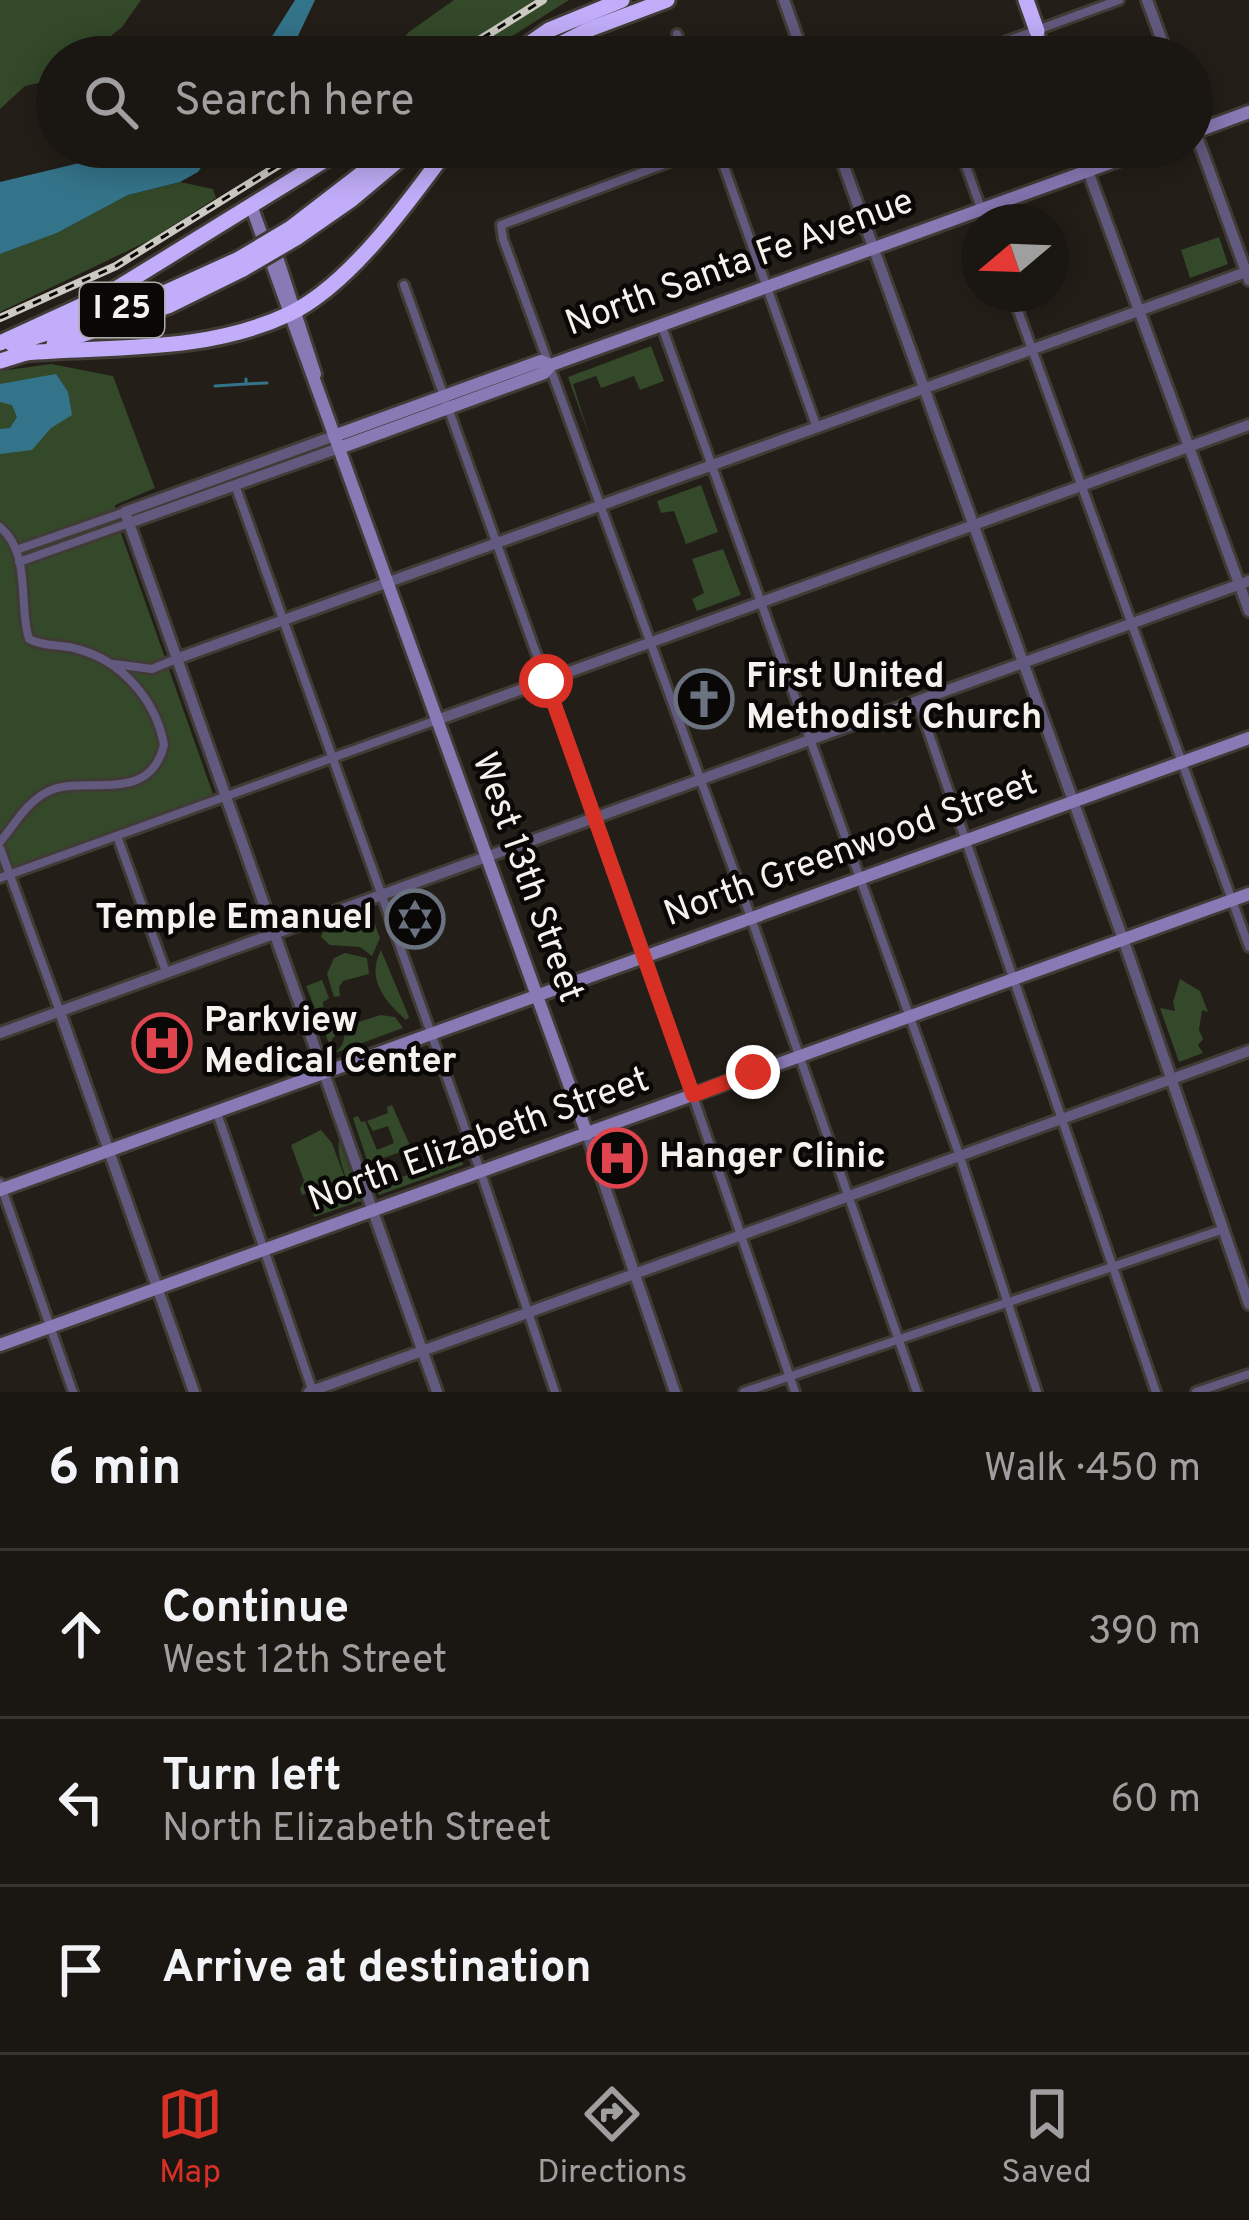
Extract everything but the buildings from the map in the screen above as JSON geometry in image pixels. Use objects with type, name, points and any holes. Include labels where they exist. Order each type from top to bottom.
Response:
[{"type":"highway","points":[[537,36],[622,0]]},
{"type":"highway","points":[[576,35],[667,0]]},
{"type":"highway","points":[[1026,0],[1036,31]]},
{"type":"highway","points":[[540,36],[549,30]]},
{"type":"highway","points":[[0,345],[111,292],[314,168]]},
{"type":"highway","name":"I 25","points":[[294,233],[371,168]]},
{"type":"highway","name":"I 25","points":[[0,361],[168,306],[352,200],[389,168]]},
{"type":"highway","points":[[25,353],[195,342],[292,312],[332,283],[386,228],[433,168]]},
{"type":"highway","name":"I 25","points":[[0,345],[144,302],[241,264]]},
{"type":"main road","points":[[1036,31],[1038,36]]},
{"type":"main road","points":[[1213,124],[1249,112]]},
{"type":"main road","name":"North Santa Fe Avenue","points":[[1010,204],[1096,168]]},
{"type":"main road","name":"West 13th Street","points":[[252,208],[586,1134]]},
{"type":"main road","name":"North Santa Fe Avenue","points":[[336,442],[446,403],[541,361],[551,365],[872,247],[961,222]]},
{"type":"main road","name":"North Greenwood Street","points":[[1,1188],[1249,738]]},
{"type":"main road","name":"North Elizabeth Street","points":[[0,1345],[1249,894]]},
{"type":"street","points":[[784,0],[797,36]]},
{"type":"street","points":[[1022,36],[1119,0]]},
{"type":"street","points":[[1147,0],[1160,36]]},
{"type":"street","points":[[657,168],[501,225],[752,918],[917,1392]]},
{"type":"street","points":[[722,168],[817,428]]},
{"type":"street","points":[[844,168],[1123,939],[1249,1304]]},
{"type":"street","points":[[967,168],[980,204]]},
{"type":"street","points":[[0,527],[16,550],[27,635],[32,642],[152,669],[1248,274],[1208,168]]},
{"type":"street","points":[[1088,171],[1244,582],[1249,611]]},
{"type":"street","points":[[404,285],[795,1392]]},
{"type":"street","points":[[1019,312],[1249,947]]},
{"type":"street","points":[[661,324],[959,1154],[1036,1392]]},
{"type":"street","points":[[5,876],[1249,425]]},
{"type":"street","name":"North Santa Fe Avenue","points":[[19,562],[336,442]]},
{"type":"street","points":[[233,479],[482,1173],[555,1392]]},
{"type":"street","points":[[127,518],[437,1392]]},
{"type":"street","name":"North Santa Fe Avenue","points":[[16,550],[127,518]]},
{"type":"street","points":[[0,1033],[1244,582]]},
{"type":"street","points":[[110,663],[146,697]]},
{"type":"street","points":[[152,669],[145,680],[146,697],[164,740],[155,764],[119,786],[66,785],[45,793],[26,808],[0,845],[5,876],[60,1012],[194,1392]]},
{"type":"street","points":[[917,702],[1156,1392]]},
{"type":"street","points":[[117,836],[166,974]]},
{"type":"street","points":[[216,1112],[312,1392],[1249,1052]]},
{"type":"street","name":"West 13th Street","points":[[586,1134],[675,1392]]},
{"type":"street","points":[[1,1188],[74,1392]]},
{"type":"street","points":[[744,1392],[1224,1229]]},
{"type":"street","points":[[1196,1392],[1249,1373]]},
{"type":"green space","points":[[0,0],[141,0],[111,36],[36,36],[36,84],[25,86],[0,109]]},
{"type":"green space","points":[[454,0],[569,0],[512,36],[405,36]]},
{"type":"green space","points":[[180,182],[213,189],[216,198],[150,240],[0,312],[0,254],[57,233],[128,195]]},
{"type":"green space","points":[[1219,237],[1228,264],[1190,278],[1181,250]]},
{"type":"green space","points":[[651,346],[664,381],[640,390],[634,376],[601,388],[596,376],[573,384],[590,438],[568,377]]},
{"type":"green space","points":[[51,364],[113,376],[155,488],[115,505],[116,519],[213,794],[0,872],[0,371]]},
{"type":"green space","points":[[701,485],[718,532],[686,544],[674,511],[661,513],[657,501]]},
{"type":"green space","points":[[723,549],[741,595],[697,611],[692,599],[704,593],[692,559]]},
{"type":"green space","points":[[371,914],[380,938],[372,956],[360,947],[330,945],[321,937],[322,933]]},
{"type":"green space","points":[[381,950],[409,1017],[406,1020],[380,988],[375,970]]},
{"type":"green space","points":[[345,953],[367,958],[369,974],[343,981],[340,996],[334,997],[327,974],[334,958]]},
{"type":"green space","points":[[1180,979],[1200,991],[1208,1012],[1202,1010],[1199,1030],[1203,1053],[1179,1062],[1160,1008],[1175,1011]]},
{"type":"green space","points":[[322,980],[329,998],[323,1002],[324,1024],[341,1030],[332,1039],[332,1051],[306,986]]},
{"type":"green space","points":[[381,1015],[395,1017],[403,1028],[335,1053],[348,1025]]},
{"type":"green space","points":[[392,1105],[422,1173],[462,1161],[463,1165],[379,1195],[376,1186],[413,1173],[407,1150],[368,1163],[353,1118],[365,1121],[377,1150],[394,1143],[388,1126],[373,1131],[367,1121],[388,1113]]},
{"type":"green space","points":[[321,1130],[332,1143],[350,1192],[339,1140],[361,1201],[314,1217],[309,1193],[302,1195],[300,1189],[304,1181],[291,1145]]},
{"type":"water","points":[[295,0],[315,0],[298,36],[272,36]]},
{"type":"water","points":[[59,168],[201,168],[180,182],[128,195],[57,233],[0,254],[0,182]]},
{"type":"water","points":[[56,374],[68,392],[72,415],[51,428],[32,450],[0,454],[0,429],[10,428],[17,417],[12,405],[0,402],[0,384]]},
{"type":"waterway","points":[[215,386],[246,384],[246,379]]},
{"type":"waterway","points":[[246,384],[267,383]]},
{"type":"railway","points":[[486,36],[543,0]]},
{"type":"railway","points":[[0,318],[116,266],[274,168]]},
{"type":"place","name":"First United Methodist Church","points":[[704,699]]},
{"type":"place","name":"Temple Emanuel","points":[[415,919]]},
{"type":"place","name":"Parkview Medical Center","points":[[162,1043]]},
{"type":"place","name":"Hanger Clinic","points":[[617,1158]]},
{"type":"route","points":[[546,681],[693,1095],[753,1072]]}]
